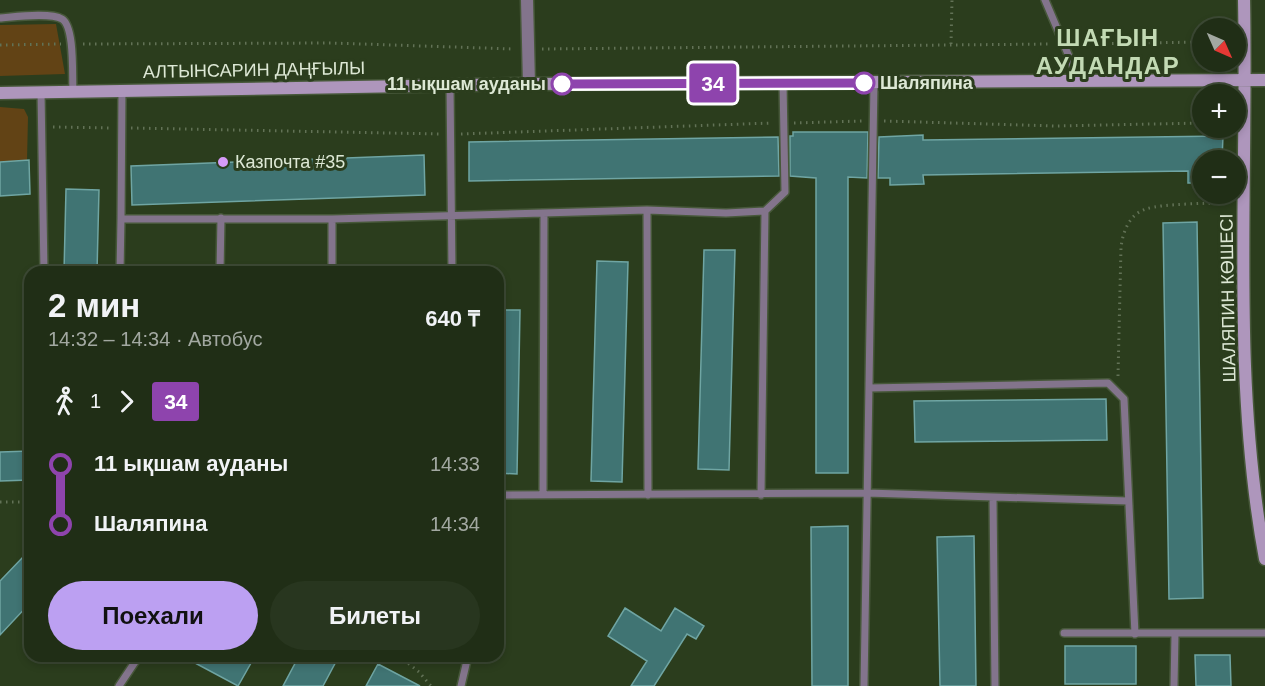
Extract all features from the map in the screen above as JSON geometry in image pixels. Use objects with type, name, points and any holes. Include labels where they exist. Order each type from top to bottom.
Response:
[{"type":"main road","name":"ШАЛЯПИН КӨШЕСІ","points":[[1244,0],[1245,150]]},
{"type":"main road","name":"АЛТЫНСАРИН ДАҢҒЫЛЫ","points":[[0,93],[529,84],[1265,81]]},
{"type":"main road","name":"ШАЛЯПИН КӨШЕСІ","points":[[1245,204],[1245,353],[1249,442],[1265,559]]},
{"type":"street","points":[[527,0],[529,84]]},
{"type":"lane","points":[[1045,0],[1079,80]]},
{"type":"lane","points":[[0,18],[54,16],[64,20],[69,29],[71,44],[73,92]]},
{"type":"lane","points":[[121,219],[332,219],[647,210],[726,213],[765,211],[785,192],[783,83]]},
{"type":"lane","points":[[864,686],[874,83]]},
{"type":"lane","points":[[450,85],[452,266]]},
{"type":"lane","points":[[120,266],[122,90]]},
{"type":"lane","points":[[41,92],[44,266]]},
{"type":"lane","points":[[647,210],[648,495]]},
{"type":"lane","points":[[761,495],[765,211]]},
{"type":"lane","points":[[543,495],[544,213]]},
{"type":"lane","points":[[220,266],[221,218]]},
{"type":"lane","points":[[332,219],[332,266]]},
{"type":"lane","points":[[869,388],[1108,383],[1118,390],[1124,399],[1135,634]]},
{"type":"lane","points":[[504,495],[867,493],[1128,501]]},
{"type":"lane","points":[[993,497],[995,686]]},
{"type":"lane","points":[[1064,633],[1265,633]]},
{"type":"lane","points":[[1174,686],[1175,634]]},
{"type":"lane","points":[[119,686],[135,662]]},
{"type":"lane","points":[[461,686],[467,662]]},
{"type":"path","points":[[0,45],[331,43],[527,49],[951,44],[952,0]]},
{"type":"path","points":[[41,126],[451,134],[873,121],[1056,126],[1192,123]]},
{"type":"path","points":[[1118,390],[1123,232],[1132,218],[1145,209],[1208,204]]},
{"type":"path","points":[[0,502],[24,502]]},
{"type":"path","points":[[406,662],[431,686]]},
{"type":"shaded area","points":[[56,24],[65,74],[0,76],[0,25]]},
{"type":"shaded area","points":[[0,107],[24,109],[28,117],[27,161],[0,162]]},
{"type":"building","points":[[793,132],[868,132],[867,178],[848,177],[848,473],[816,473],[816,178],[790,176],[790,136],[793,136]]},
{"type":"building","points":[[923,135],[923,140],[1223,138],[1222,150],[1192,150],[1192,183],[1188,183],[1188,171],[923,175],[924,184],[890,185],[890,178],[878,178],[879,137]]},
{"type":"building","points":[[778,137],[779,176],[469,181],[469,142]]},
{"type":"building","points":[[424,155],[425,195],[132,205],[131,166]]},
{"type":"building","points":[[29,160],[30,194],[0,196],[0,162]]},
{"type":"building","points":[[66,189],[99,190],[97,266],[64,266]]},
{"type":"building","points":[[1197,222],[1203,598],[1169,599],[1163,223]]},
{"type":"building","points":[[704,250],[735,250],[729,470],[698,469]]},
{"type":"building","points":[[597,261],[628,262],[622,482],[591,481]]},
{"type":"building","points":[[504,310],[520,310],[517,474],[504,473]]},
{"type":"building","points":[[1106,399],[1107,440],[915,442],[914,401]]},
{"type":"building","points":[[24,451],[24,480],[0,481],[0,452]]},
{"type":"building","points":[[848,526],[848,686],[812,686],[811,527]]},
{"type":"building","points":[[974,536],[976,686],[940,686],[937,537]]},
{"type":"building","points":[[24,558],[24,609],[0,635],[0,581]]},
{"type":"building","points":[[625,608],[661,631],[675,608],[704,626],[696,639],[687,634],[654,686],[631,686],[647,661],[608,636]]},
{"type":"building","points":[[1065,646],[1136,646],[1136,684],[1065,684]]},
{"type":"building","points":[[1195,655],[1230,655],[1231,686],[1196,686]]},
{"type":"building","points":[[193,662],[252,662],[238,686]]},
{"type":"building","points":[[296,662],[336,662],[323,686],[283,686]]},
{"type":"building","points":[[378,664],[420,686],[366,686]]},
{"type":"bus line","name":"34","points":[[562,84],[864,83]]},
{"type":"place","name":"Шаляпина","points":[[864,83]]},
{"type":"place","name":"11 ықшам ауданы","points":[[562,84]]},
{"type":"place","name":"Казпочта #35","points":[[223,162]]},
{"type":"district","name":"ШАҒЫН АУДАНДАР","points":[[1108,52]]}]
